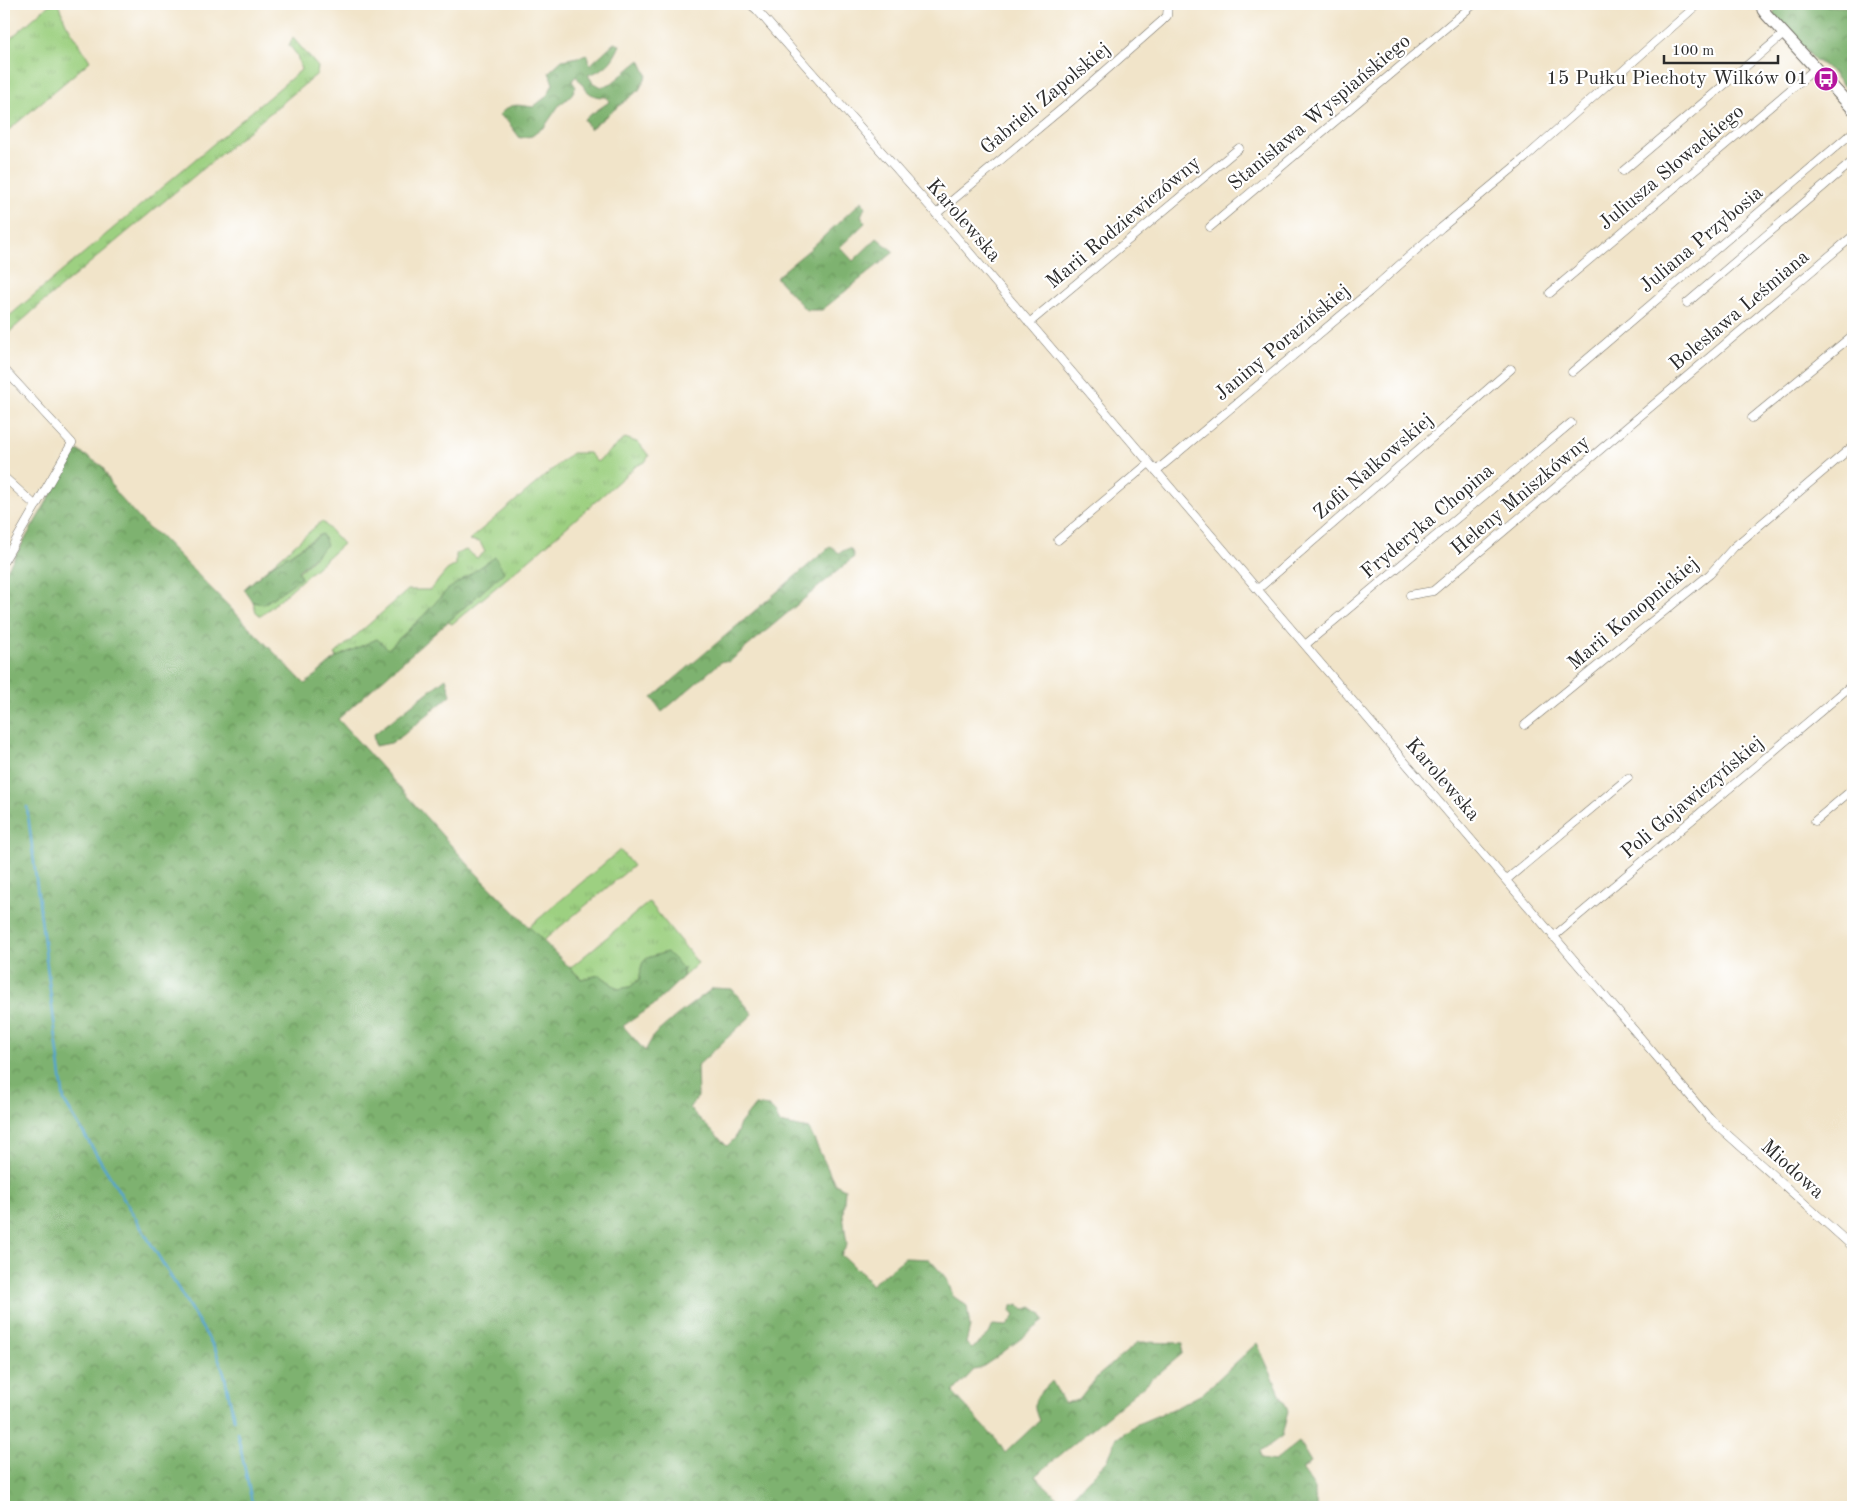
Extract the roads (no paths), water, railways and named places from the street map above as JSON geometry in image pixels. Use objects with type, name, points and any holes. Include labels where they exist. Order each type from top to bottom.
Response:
[{"type":"street","name":"Karolewska","points":[[750,4],[936,214],[1709,1118]]},
{"type":"street","name":"Gabrieli Zapolskiej","points":[[936,214],[1070,102],[1162,21],[1167,16],[1168,4]]},
{"type":"street","name":"Stanisława Wyspiańskiego","points":[[1210,227],[1474,4]]},
{"type":"street","name":"Janiny Porazińskiej","points":[[1156,471],[1525,158],[1698,4]]},
{"type":"street","points":[[1762,4],[1766,14],[1853,109]]},
{"type":"street","points":[[1623,171],[1785,33]]},
{"type":"street","name":"Juliusza Słowackiego","points":[[1550,293],[1816,68]]},
{"type":"street","name":"Juliana Przybosia","points":[[1572,372],[1853,132]]},
{"type":"street","name":"Marii Rodziewiczówny","points":[[1029,323],[1239,148]]},
{"type":"street","points":[[1688,303],[1853,161]]},
{"type":"street","name":"Bolesława Leśmiana","points":[[1647,411],[1853,236]]},
{"type":"street","points":[[1752,418],[1853,335]]},
{"type":"street","points":[[4,369],[72,443],[4,561]]},
{"type":"street","name":"Zofii Nałkowskiej","points":[[1258,590],[1511,369]]},
{"type":"street","name":"Heleny Mniszkówny","points":[[1410,595],[1433,591],[1647,411]]},
{"type":"street","name":"Fryderyka Chopina","points":[[1305,645],[1571,423]]},
{"type":"street","name":"Marii Konopnickiej","points":[[1525,725],[1710,574],[1734,547],[1853,446]]},
{"type":"street","points":[[1058,540],[1149,463]]},
{"type":"street","points":[[4,477],[36,506]]},
{"type":"street","name":"Poli Gojawiczyńskiej","points":[[1553,937],[1853,684]]},
{"type":"street","points":[[1506,880],[1628,778]]},
{"type":"street","points":[[1815,821],[1853,789]]},
{"type":"street","name":"Miodowa","points":[[1709,1118],[1853,1247]]},
{"type":"waterway","points":[[27,807],[64,1101],[215,1349],[224,1373],[234,1419]]},
{"type":"waterway","points":[[237,1432],[253,1507]]},
{"type":"place","name":"15 Pułku Piechoty Wilków 01","points":[[1826,79]]}]
